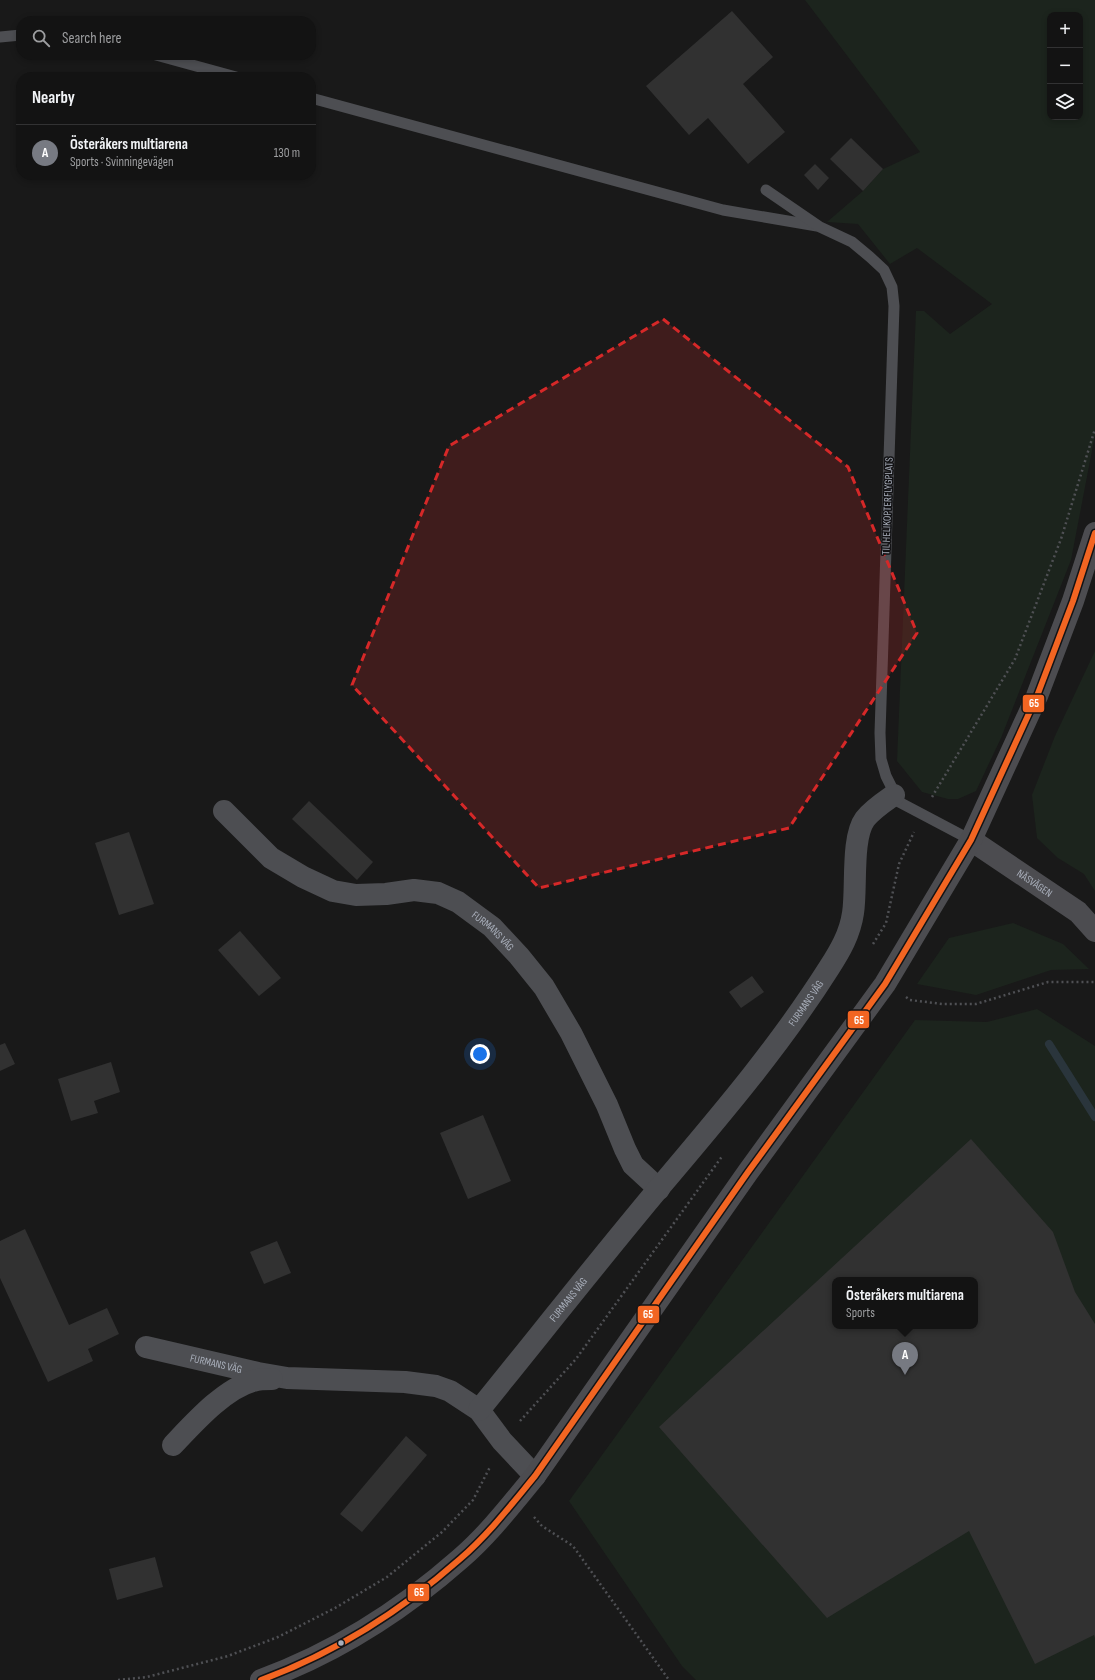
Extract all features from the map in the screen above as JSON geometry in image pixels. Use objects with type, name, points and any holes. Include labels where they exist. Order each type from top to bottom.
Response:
[{"type":"main road","points":[[261,1680],[289,1670],[343,1642],[408,1602],[461,1559],[500,1518],[535,1476],[748,1172],[885,984],[971,840],[1037,696],[1073,601],[1095,532]]},
{"type":"main road","name":"NÄSVÄGEN","points":[[971,840],[1078,912],[1095,931]]},
{"type":"street","name":"FURMANS VÄG","points":[[479,1410],[659,1189],[720,1118],[830,968],[848,936],[854,912],[858,837],[864,820],[894,795]]},
{"type":"street","name":"FURMANS VÄG","points":[[224,811],[270,858],[303,877],[333,891],[356,895],[386,894],[414,890],[438,893],[458,902],[492,927],[520,956],[544,987],[571,1033],[607,1105],[633,1165],[659,1189]]},
{"type":"street","name":"FURMANS VÄG","points":[[146,1347],[258,1373],[287,1378]]},
{"type":"street","name":"FURMANS VÄG","points":[[173,1445],[203,1413],[235,1389],[254,1380],[287,1378],[421,1384],[450,1391],[479,1410],[502,1441],[535,1476]]},
{"type":"lane","points":[[0,37],[16,35]]},
{"type":"lane","points":[[174,60],[218,72]]},
{"type":"lane","points":[[316,99],[724,210],[820,227]]},
{"type":"lane","name":"TIL HELIKOPTERFLYGPLATS","points":[[766,190],[820,227],[852,242],[884,270],[892,287],[894,306],[880,733],[881,759],[886,776],[894,795],[899,802],[971,840]]},
{"type":"path","points":[[870,949],[886,923],[899,864],[922,813],[1015,659],[1060,539],[1095,429]]},
{"type":"path","points":[[885,984],[910,1000],[942,1004],[976,1004],[1048,982],[1095,982]]},
{"type":"path","points":[[118,1680],[148,1677],[228,1656],[278,1637],[335,1608],[387,1577],[442,1532],[473,1500],[502,1441],[576,1359],[724,1154]]},
{"type":"path","points":[[542,1526],[573,1546],[669,1680]]},
{"type":"highlighted area","points":[[663,319],[848,467],[917,633],[789,828],[539,888],[352,685],[449,446]]},
{"type":"shaded area","points":[[805,0],[1095,0],[1095,435],[1071,560],[1001,738],[976,791],[958,799],[948,799],[922,792],[897,761],[916,311],[924,311],[950,334],[992,304],[917,248],[890,264],[858,224],[827,222],[863,191],[883,169],[920,152]]},
{"type":"shaded area","points":[[1095,651],[1095,891],[1084,874],[1058,858],[1037,838],[1032,795],[1055,736]]},
{"type":"shaded area","points":[[1013,923],[1063,944],[1089,969],[1051,970],[976,995],[917,984],[949,938]]},
{"type":"shaded area","points":[[1037,1009],[1095,1046],[1095,1680],[696,1680],[682,1666],[569,1501],[915,1020],[987,1022]]},
{"type":"building","points":[[732,11],[773,57],[743,84],[785,132],[748,164],[708,118],[689,135],[646,86]]},
{"type":"building","points":[[851,138],[883,169],[863,191],[830,159]]},
{"type":"building","points":[[815,164],[829,178],[818,190],[804,175]]},
{"type":"building","points":[[309,801],[373,862],[357,880],[292,819]]},
{"type":"building","points":[[129,832],[154,904],[119,915],[95,843]]},
{"type":"building","points":[[240,931],[281,978],[259,996],[218,950]]},
{"type":"building","points":[[752,976],[764,992],[741,1008],[729,992]]},
{"type":"building","points":[[5,1043],[15,1064],[0,1071],[0,1045]]},
{"type":"building","points":[[111,1062],[120,1092],[94,1101],[98,1113],[71,1121],[58,1079]]},
{"type":"building","points":[[483,1115],[511,1181],[468,1199],[440,1133]]},
{"type":"building","points":[[971,1139],[1053,1232],[1075,1292],[1095,1324],[1095,1638],[1094,1635],[1035,1664],[969,1531],[827,1618],[659,1427]]},
{"type":"building","points":[[25,1229],[69,1325],[107,1308],[119,1334],[88,1349],[93,1361],[48,1382],[0,1278],[0,1241]]},
{"type":"building","points":[[277,1241],[291,1273],[264,1284],[250,1252]]},
{"type":"building","points":[[406,1436],[427,1455],[362,1532],[340,1514]]},
{"type":"building","points":[[155,1557],[163,1587],[117,1600],[109,1569]]},
{"type":"waterway","points":[[1049,1044],[1095,1117]]},
{"type":"transit line","name":"65","points":[[261,1680],[341,1644],[391,1613],[414,1596],[438,1578],[470,1550],[499,1519],[535,1476],[748,1172],[885,984],[971,840],[1037,696],[1073,601],[1095,533]]},
{"type":"place","name":"Österåkers multiarena","points":[[905,1375]]}]
